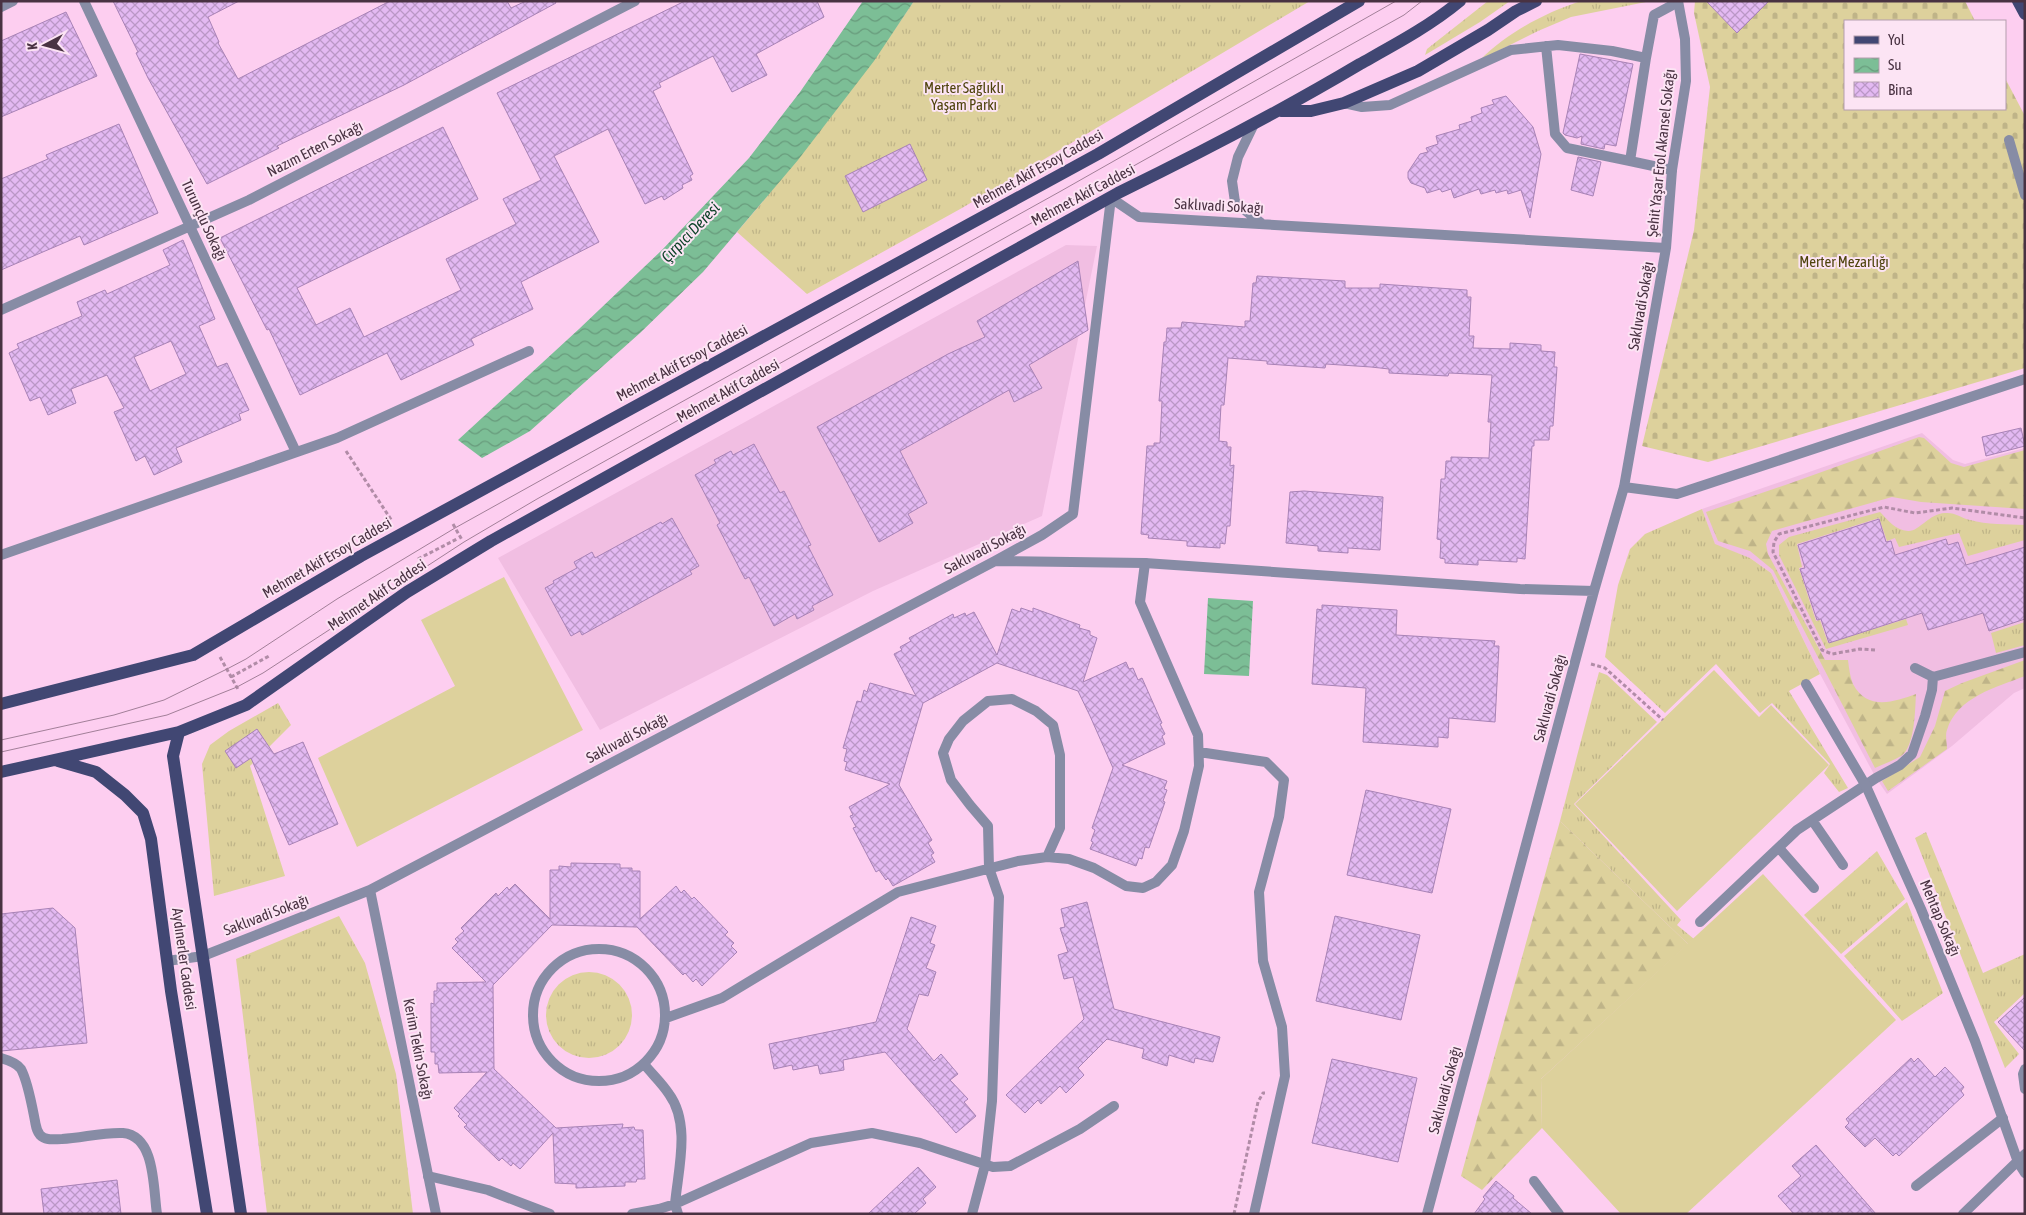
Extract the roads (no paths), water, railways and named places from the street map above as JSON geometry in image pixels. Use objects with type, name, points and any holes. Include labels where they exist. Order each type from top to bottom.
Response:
[{"type":"main road","name":"Mehmet Akif Ersoy Caddesi","points":[[1,704],[193,655],[400,534],[1098,154],[1359,1]]},
{"type":"main road","name":"Mehmet Akif Caddesi","points":[[1,772],[179,732],[246,705],[407,592],[470,554],[1118,193],[1279,111],[1410,35],[1460,1]]},
{"type":"main road","points":[[1279,111],[1311,110],[1344,103],[1418,71],[1488,30],[1516,11],[1536,1]]},
{"type":"main road","points":[[2018,1],[2025,14]]},
{"type":"main road","name":"Aydınerler Caddesi","points":[[179,732],[172,756],[241,1214]]},
{"type":"main road","name":"Aydınerler Caddesi","points":[[55,760],[96,772],[125,795],[143,814],[151,839],[167,961],[207,1214]]},
{"type":"street","points":[[1,7],[13,1]]},
{"type":"street","name":"Turunçlu Sokağı","points":[[84,1],[296,452]]},
{"type":"street","name":"Nazım Erten Sokağı","points":[[1,310],[249,200],[636,1]]},
{"type":"street","points":[[1630,161],[1654,15],[1678,2]]},
{"type":"street","name":"Şehit Yaşar Erol Akansel Sokağı","points":[[1666,248],[1672,170],[1686,81],[1685,39],[1678,2]]},
{"type":"street","points":[[1344,103],[1362,107],[1390,105],[1511,50],[1558,45],[1612,51],[1646,58]]},
{"type":"street","points":[[1546,46],[1555,134],[1561,143],[1567,148],[1672,170]]},
{"type":"street","points":[[1254,124],[1238,157],[1232,181],[1235,202],[1261,223]]},
{"type":"street","points":[[2009,140],[2025,195]]},
{"type":"street","name":"Saklıvadi Sokağı","points":[[167,961],[203,956],[370,890],[995,561],[1042,535],[1073,514],[1111,198],[1139,217],[1666,248],[1624,487],[1594,591],[1427,1214]]},
{"type":"street","points":[[1,555],[337,438],[529,351]]},
{"type":"street","points":[[1624,487],[1677,494],[2025,379]]},
{"type":"street","points":[[995,561],[1145,563],[1520,589],[1594,591]]},
{"type":"street","points":[[666,1018],[722,998],[898,892],[1018,861],[1047,857],[1070,859],[1094,868],[1126,886],[1143,888],[1156,882],[1172,865],[1184,832],[1199,766],[1199,752],[1198,735],[1140,602],[1145,563]]},
{"type":"street","points":[[1915,668],[1933,677],[2025,652]]},
{"type":"street","points":[[1700,922],[1797,830],[1900,765],[1912,754],[1925,716],[1932,690],[1933,677]]},
{"type":"street","name":"Mehtap Sokağı","points":[[1806,684],[1866,786],[1921,909],[1975,1040],[2003,1118],[2021,1158],[2025,1173]]},
{"type":"street","points":[[972,1214],[985,1165],[992,1101],[999,897],[989,868],[988,826],[951,780],[943,753],[949,739],[962,721],[988,701],[1012,699],[1036,711],[1053,726],[1060,755],[1060,828],[1047,857]]},
{"type":"street","points":[[1199,752],[1266,762],[1284,780],[1279,817],[1259,892],[1263,961],[1282,1027],[1285,1076],[1254,1214]]},
{"type":"street","points":[[1812,820],[1843,865]]},
{"type":"street","points":[[1779,848],[1814,888]]},
{"type":"street","name":"Kerim Tekin Sokağı","points":[[370,890],[436,1214]]},
{"type":"street","points":[[599,948],[620,952],[639,962],[654,977],[663,996],[666,1018],[662,1038],[650,1058],[644,1064],[633,1073],[612,1081],[590,1082],[568,1074],[550,1060],[538,1041],[532,1019],[535,997],[544,977],[559,962],[578,952],[599,948]]},
{"type":"street","points":[[1,1058],[10,1061],[20,1069],[28,1091],[36,1128],[42,1137],[47,1139],[72,1138],[123,1133],[141,1142],[148,1152],[157,1214]]},
{"type":"street","points":[[644,1064],[670,1094],[677,1110],[682,1131],[676,1209]]},
{"type":"street","points":[[2025,1069],[2023,1074],[2025,1089]]},
{"type":"street","points":[[632,1214],[676,1209],[811,1143],[872,1133],[920,1143],[993,1167],[1010,1166],[1080,1129],[1114,1106]]},
{"type":"street","points":[[1916,1186],[2003,1118]]},
{"type":"street","points":[[1963,1214],[2021,1158]]},
{"type":"street","points":[[428,1176],[488,1190],[550,1214]]},
{"type":"street","points":[[1534,1181],[1559,1214]]},
{"type":"water","name":"Çırpıcı Deresi","points":[[863,1],[914,1],[874,61],[798,160],[703,272],[640,333],[530,431],[482,458],[458,440],[662,250],[749,158],[800,92]]},
{"type":"water","points":[[1208,598],[1253,601],[1249,676],[1204,674]]},
{"type":"tram line","points":[[1,740],[114,715],[164,700],[246,659],[337,599],[455,528],[1061,191],[1396,1]]},
{"type":"tram line","points":[[1,752],[167,715],[237,687],[263,673],[464,542],[537,499],[1404,15],[1422,1]]},
{"type":"park label","name":"Merter Sağlıklı Yaşam Parkı","points":[[964,96]]},
{"type":"park label","name":"Merter Mezarlığı","points":[[1844,262]]}]
